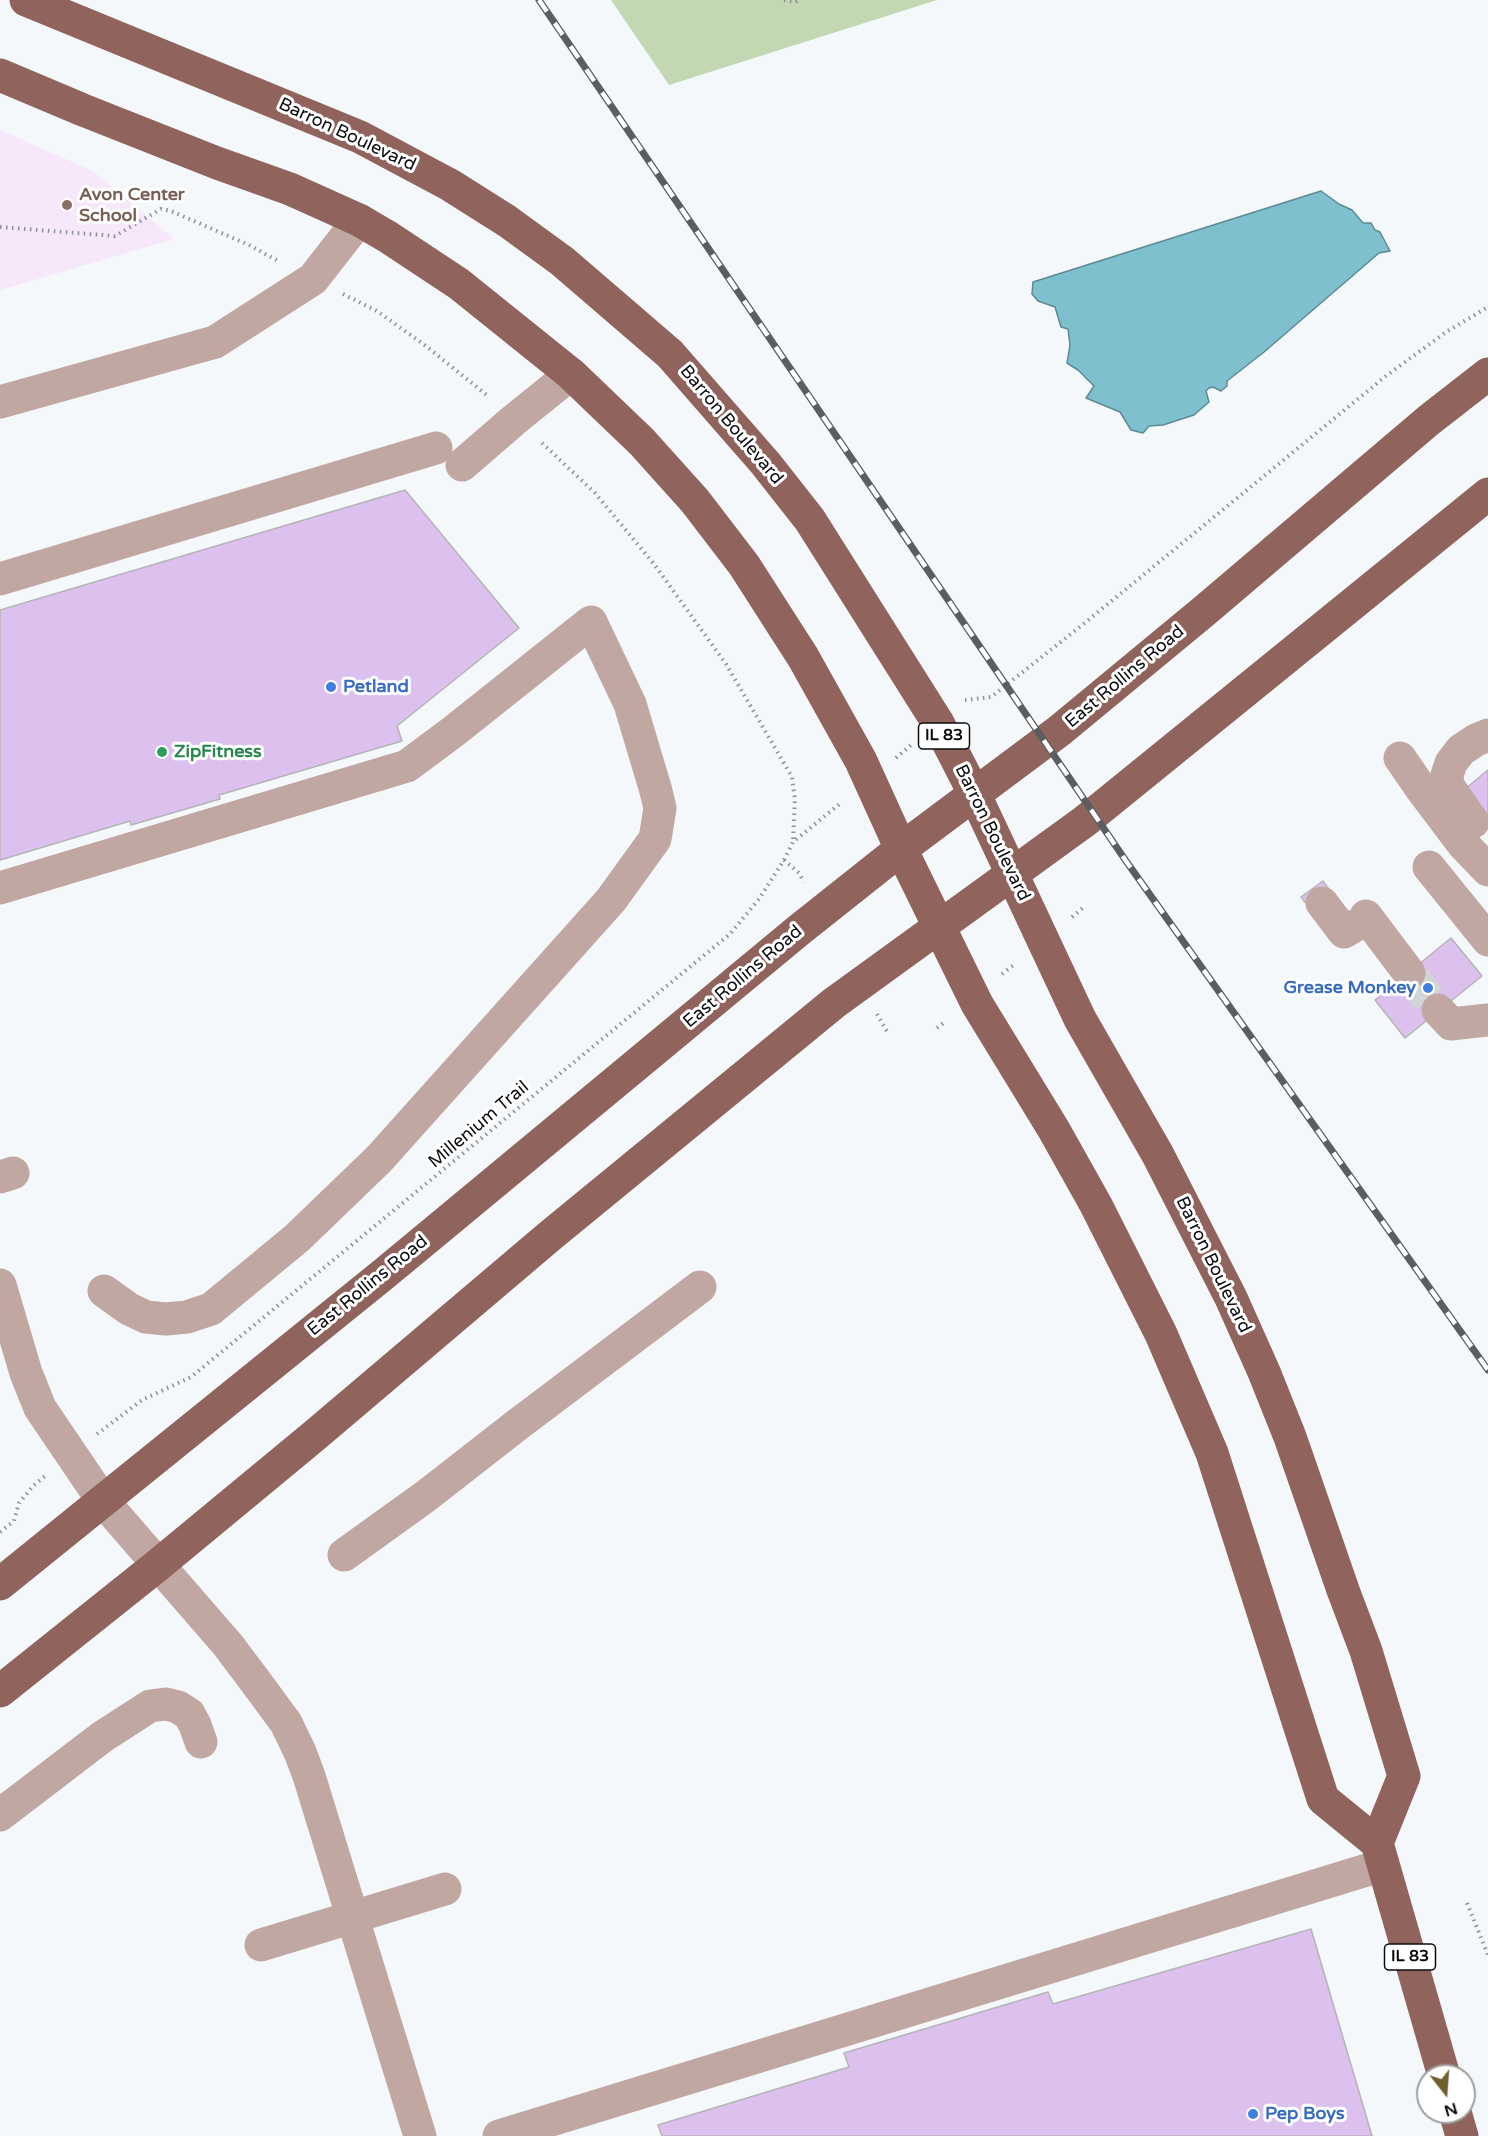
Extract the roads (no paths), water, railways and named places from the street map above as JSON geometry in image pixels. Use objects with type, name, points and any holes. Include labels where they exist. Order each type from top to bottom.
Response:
[{"type":"main road","name":"Barron Boulevard","points":[[26,0],[360,137],[450,185],[507,221],[571,268],[670,354],[766,464],[810,520],[938,723],[975,795],[1080,1019],[1158,1155],[1264,1372],[1290,1437],[1366,1651],[1404,1776],[1380,1854]]},
{"type":"main road","points":[[0,75],[161,141],[290,189],[359,220],[459,285],[571,374],[650,450],[695,501],[744,565],[802,657],[861,761],[974,998],[1034,1096],[1096,1205],[1146,1302],[1212,1453],[1323,1799],[1380,1854]]},
{"type":"main road","name":"East Rollins Road","points":[[0,1584],[385,1273],[799,930],[1059,731],[1429,420],[1488,374]]},
{"type":"main road","points":[[0,1691],[158,1565],[542,1242],[816,1018],[1085,821],[1488,494]]},
{"type":"main road","name":"IL 83","points":[[1380,1854],[1441,2064]]},
{"type":"lane","points":[[0,402],[215,342],[313,279],[359,220]]},
{"type":"lane","points":[[0,579],[449,456],[514,420],[571,374]]},
{"type":"lane","points":[[0,888],[407,766],[591,622],[630,704],[656,791],[660,808],[655,839],[611,900],[379,1159],[297,1238],[211,1308],[187,1317],[166,1319],[146,1317],[129,1309],[104,1291]]},
{"type":"lane","points":[[1488,735],[1461,750],[1451,763],[1447,775],[1448,786],[1454,797],[1488,842]]},
{"type":"lane","points":[[1400,758],[1463,844],[1488,870]]},
{"type":"lane","points":[[1429,867],[1488,940]]},
{"type":"lane","points":[[1322,903],[1344,932],[1360,921],[1409,973]]},
{"type":"lane","points":[[1438,1010],[1451,1024],[1488,1020]]},
{"type":"lane","points":[[0,1285],[26,1374],[40,1408],[103,1502],[228,1645],[286,1723],[309,1776],[420,2136]]},
{"type":"lane","points":[[344,1555],[426,1496],[700,1287]]},
{"type":"lane","points":[[0,1815],[102,1737],[150,1706],[166,1704],[178,1707],[189,1714],[201,1742]]},
{"type":"lane","points":[[500,2136],[1380,1854]]},
{"type":"lane","points":[[261,1945],[445,1889]]},
{"type":"water","points":[[1321,191],[1352,210],[1363,223],[1371,223],[1375,230],[1380,232],[1390,251],[1379,253],[1227,381],[1227,386],[1221,391],[1213,387],[1209,388],[1206,391],[1209,402],[1194,415],[1163,425],[1149,426],[1143,433],[1131,430],[1120,412],[1086,398],[1094,386],[1078,370],[1067,363],[1070,345],[1068,329],[1061,327],[1055,307],[1038,301],[1032,294],[1033,282]]},
{"type":"tunnel","points":[[1409,973],[1438,1010]]},
{"type":"railway","points":[[539,0],[1126,861],[1488,1370]]},
{"type":"place","name":"Avon Center School","points":[[67,205]]},
{"type":"place","name":"Petland","points":[[331,687]]},
{"type":"place","name":"ZipFitness","points":[[162,752]]},
{"type":"place","name":"Grease Monkey","points":[[1428,988]]},
{"type":"place","name":"Pep Boys","points":[[1253,2114]]}]
